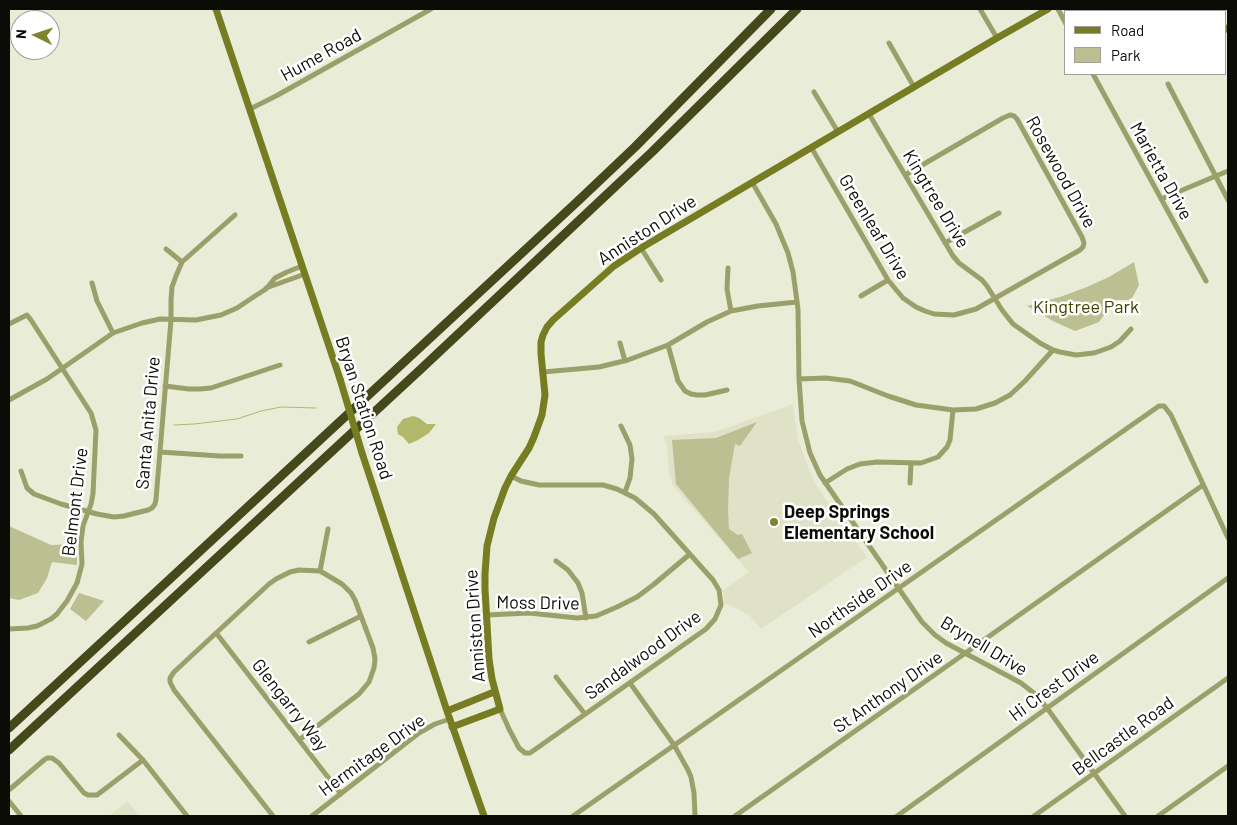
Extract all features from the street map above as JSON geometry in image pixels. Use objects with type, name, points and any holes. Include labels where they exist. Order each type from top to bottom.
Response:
[{"type":"highway","points":[[9,728],[578,201],[635,147],[771,9]]},
{"type":"highway","points":[[9,750],[422,368],[652,152],[796,9]]},
{"type":"street","name":"Bryan Station Road","points":[[216,9],[340,379],[447,711],[484,816]]},
{"type":"street","name":"Hume Road","points":[[250,109],[431,9]]},
{"type":"street","points":[[980,9],[997,38]]},
{"type":"street","name":"Anniston Drive","points":[[525,753],[519,748],[504,720],[494,692],[490,668],[484,574],[489,535],[499,502],[539,426],[545,395],[542,342],[547,327],[614,266],[641,248],[1048,9]]},
{"type":"street","points":[[1058,9],[1064,20]]},
{"type":"street","points":[[889,43],[914,87]]},
{"type":"street","name":"Marietta Drive","points":[[1094,75],[1206,281]]},
{"type":"street","points":[[1168,84],[1228,200]]},
{"type":"street","points":[[814,92],[838,132]]},
{"type":"street","name":"Kingtree Drive","points":[[869,114],[958,263],[982,280],[1013,324],[1053,350],[1076,355],[1094,353],[1116,344],[1131,329]]},
{"type":"street","name":"Rosewood Drive","points":[[905,175],[1003,118],[1014,116],[1082,237],[1084,246]]},
{"type":"street","name":"Greenleaf Drive","points":[[811,147],[888,280],[909,303],[924,311],[934,314],[954,315],[976,309],[1084,246]]},
{"type":"street","points":[[1161,199],[1228,171]]},
{"type":"street","name":"Brynell Drive","points":[[752,182],[773,217],[792,268],[798,302],[801,410],[804,431],[812,458],[825,483],[928,629],[946,643],[1021,683],[1035,694],[1048,708],[1125,816]]},
{"type":"street","points":[[945,243],[999,213]]},
{"type":"street","name":"Santa Anita Drive","points":[[21,471],[27,488],[34,494],[88,512],[114,517],[134,514],[152,508],[156,499],[172,287],[182,262],[236,214]]},
{"type":"street","points":[[641,248],[661,280]]},
{"type":"street","points":[[166,249],[182,262]]},
{"type":"street","points":[[728,268],[727,289],[731,312]]},
{"type":"street","points":[[9,400],[47,379],[113,333],[142,322],[160,319],[196,320],[221,315],[237,308],[266,288],[304,270]]},
{"type":"street","points":[[862,296],[888,280]]},
{"type":"street","points":[[92,283],[97,301],[113,333]]},
{"type":"street","points":[[543,372],[625,361],[668,345],[707,322],[731,312],[758,306],[798,302]]},
{"type":"street","name":"Belmont Drive","points":[[9,324],[27,315],[91,413],[96,430],[93,494],[83,526],[82,564],[77,583],[68,601],[57,614],[45,623],[9,631]]},
{"type":"street","points":[[620,343],[625,361]]},
{"type":"street","points":[[668,345],[678,381],[685,391],[704,395],[727,390]]},
{"type":"street","points":[[800,379],[826,378],[850,381],[916,404],[952,410],[976,409],[1003,399],[1021,385],[1053,350]]},
{"type":"street","points":[[165,386],[189,389],[211,388],[280,365]]},
{"type":"street","name":"Northside Drive","points":[[574,816],[1159,406],[1166,407],[1171,414],[1203,485]]},
{"type":"street","points":[[825,483],[860,464],[877,462],[911,464],[933,459],[943,453],[950,440],[952,410]]},
{"type":"street","points":[[621,426],[630,445],[632,459],[630,478],[625,492]]},
{"type":"street","points":[[160,452],[242,456]]},
{"type":"street","points":[[910,483],[911,464]]},
{"type":"street","name":"Sandalwood Drive","points":[[511,476],[539,486],[603,484],[625,492],[648,508],[690,554],[717,585],[720,597],[719,613],[706,629],[530,753],[525,753]]},
{"type":"street","points":[[1203,485],[1228,538]]},
{"type":"street","name":"St Anthony Drive","points":[[735,816],[1203,485]]},
{"type":"street","points":[[320,571],[328,529]]},
{"type":"street","name":"Moss Drive","points":[[486,616],[529,613],[586,618],[605,612],[637,597],[690,554]]},
{"type":"street","points":[[556,561],[568,570],[578,583],[582,593],[586,618]]},
{"type":"street","points":[[273,816],[174,690],[170,678],[174,672],[276,579],[299,570],[320,571],[346,588],[355,600],[374,653],[374,668],[372,678],[359,694],[299,740]]},
{"type":"street","name":"Hi Crest Drive","points":[[896,816],[1228,578]]},
{"type":"street","points":[[309,642],[360,616]]},
{"type":"street","name":"Glengarry Way","points":[[216,634],[341,794]]},
{"type":"street","points":[[556,677],[585,714]]},
{"type":"street","name":"Bellcastle Road","points":[[1036,816],[1228,678]]},
{"type":"street","points":[[630,683],[685,763],[691,777],[695,816]]},
{"type":"street","name":"Anniston Drive","points":[[447,711],[494,692]]},
{"type":"street","points":[[451,723],[500,709]]},
{"type":"street","name":"Hermitage Drive","points":[[312,816],[430,726],[451,723]]},
{"type":"street","points":[[119,735],[143,760],[187,816]]},
{"type":"street","points":[[9,790],[44,760],[52,758],[59,763],[84,793],[97,795],[143,760]]},
{"type":"street","points":[[1158,816],[1228,766]]},
{"type":"street","points":[[9,801],[20,816]]},
{"type":"shaded area","name":"Deep Springs Elementary School","points":[[793,404],[798,439],[818,488],[867,557],[761,629],[749,615],[724,603],[722,591],[749,572],[674,487],[669,474],[667,447],[664,436],[715,432]]},
{"type":"shaded area","points":[[413,416],[427,424],[436,424],[429,433],[409,444],[398,434],[397,427],[403,419]]},
{"type":"shaded area","points":[[127,801],[139,816],[109,816]]},
{"type":"green space","name":"Kingtree Park","points":[[1134,262],[1139,285],[1131,300],[1115,300],[1099,322],[1075,331],[1027,306],[1087,287],[1109,277]]},
{"type":"green space","points":[[757,422],[740,446],[735,444],[729,478],[729,529],[738,535],[742,534],[752,553],[738,559],[676,484],[672,440],[716,438]]},
{"type":"green space","points":[[9,526],[51,545],[77,544],[77,565],[52,562],[47,578],[38,593],[19,600],[9,598]]},
{"type":"green space","points":[[79,593],[104,601],[86,621],[70,609]]},
{"type":"waterway","points":[[174,425],[237,419],[281,407],[316,408]]},
{"type":"place","name":"Deep Springs Elementary School","points":[[774,522]]}]
